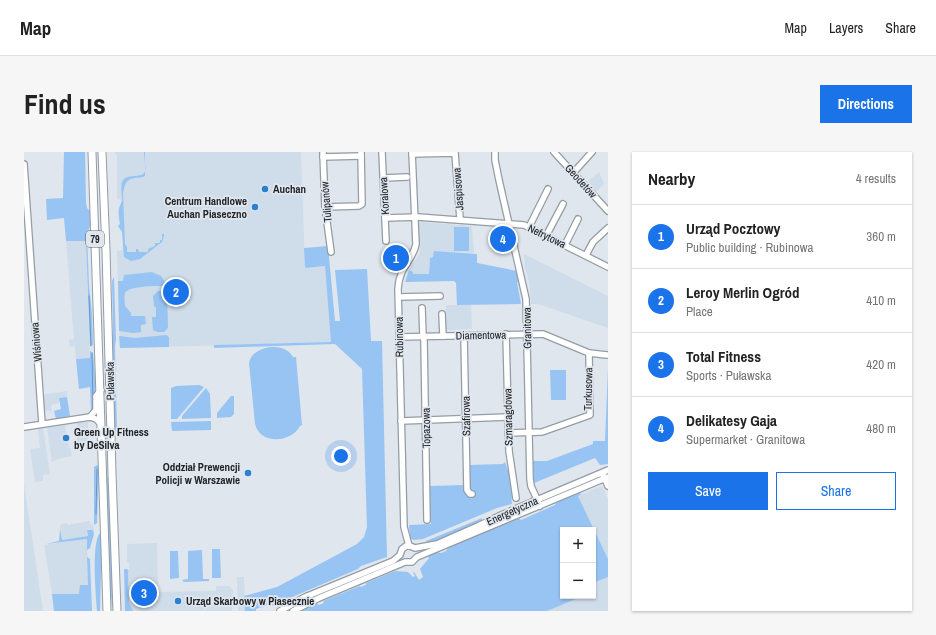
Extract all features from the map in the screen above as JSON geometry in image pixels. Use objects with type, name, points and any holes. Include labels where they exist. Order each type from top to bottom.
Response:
[{"type":"main road","name":"Puławska","points":[[92,152],[108,611]]},
{"type":"main road","name":"Puławska","points":[[102,152],[117,611]]},
{"type":"street","name":"Koralowa","points":[[382,152],[386,241]]},
{"type":"street","name":"Granitowa","points":[[495,152],[498,174],[526,300],[530,482],[540,506]]},
{"type":"street","name":"Geodetów","points":[[554,152],[574,172],[608,211]]},
{"type":"street","points":[[574,172],[592,152]]},
{"type":"street","name":"Rubinowa","points":[[403,548],[404,527],[398,297],[400,275],[416,248],[412,153]]},
{"type":"street","name":"Jaspisowa","points":[[412,153],[455,153],[460,219]]},
{"type":"street","points":[[323,155],[361,154],[362,204],[359,206],[325,207]]},
{"type":"street","name":"Tulipanów","points":[[323,155],[325,207],[330,252]]},
{"type":"street","name":"Wiśniowa","points":[[24,164],[42,424]]},
{"type":"street","points":[[383,178],[407,177]]},
{"type":"street","points":[[529,227],[548,189]]},
{"type":"street","points":[[546,236],[563,204]]},
{"type":"street","name":"Nefrytowa","points":[[385,218],[415,216],[460,219],[529,227],[608,267]]},
{"type":"street","points":[[565,245],[578,219]]},
{"type":"street","points":[[586,255],[593,242],[608,228]]},
{"type":"street","points":[[398,297],[440,296]]},
{"type":"street","name":"Topazowa","points":[[422,308],[426,420],[427,520]]},
{"type":"street","points":[[442,314],[442,336]]},
{"type":"street","name":"Szmaragdowa","points":[[506,334],[509,451],[516,498]]},
{"type":"street","name":"Diamentowa","points":[[399,337],[543,334],[589,353],[607,355]]},
{"type":"street","name":"Szafirowa","points":[[464,335],[467,490],[470,494],[472,494]]},
{"type":"street","name":"Turkusowa","points":[[508,433],[542,432],[590,415],[589,353]]},
{"type":"street","points":[[90,417],[96,410],[96,396],[101,390]]},
{"type":"street","points":[[24,427],[90,417],[96,419],[102,424]]},
{"type":"street","points":[[401,421],[508,417]]},
{"type":"street","name":"Energetyczna","points":[[293,611],[319,598],[405,562],[412,562],[417,557],[540,506],[605,476],[608,470]]},
{"type":"street","points":[[605,476],[608,486]]},
{"type":"street","name":"Energetyczna","points":[[403,548],[424,547],[437,544],[537,500],[605,476]]},
{"type":"street","name":"Rubinowa","points":[[404,527],[412,547]]},
{"type":"street","points":[[412,547],[417,552],[417,557]]},
{"type":"street","points":[[280,611],[300,600],[393,561],[400,555],[403,548]]},
{"type":"street","points":[[400,555],[402,560],[405,562]]},
{"type":"shaded area","points":[[64,152],[85,152],[86,203],[87,208],[91,212],[91,224],[87,234],[93,345],[90,346],[86,241],[66,241],[64,218],[47,220],[46,199],[63,198]]},
{"type":"shaded area","points":[[115,152],[301,152],[305,266],[307,268],[325,266],[332,342],[120,348],[117,251],[123,250],[122,200],[117,199],[117,156]]},
{"type":"shaded area","points":[[145,171],[145,176],[132,178],[128,181],[125,185],[123,193],[125,244],[127,247],[127,252],[136,252],[136,249],[138,249],[139,252],[148,252],[148,249],[155,246],[155,243],[160,243],[160,240],[162,240],[162,234],[164,234],[164,236],[162,242],[140,259],[131,261],[124,257],[122,232],[118,226],[120,224],[119,208],[122,200],[121,189],[123,180],[129,177],[142,175]]},
{"type":"shaded area","points":[[599,172],[604,184],[596,192],[587,182]]},
{"type":"shaded area","points":[[418,223],[472,226],[474,253],[434,251],[433,257],[430,258],[429,274],[413,274],[413,272],[409,270],[420,253]]},
{"type":"shaded area","points":[[454,227],[469,227],[469,251],[454,251]]},
{"type":"shaded area","points":[[66,241],[86,241],[90,358],[76,359],[75,346],[70,347],[69,340],[74,339]]},
{"type":"shaded area","points":[[328,246],[335,321],[340,321],[335,270],[367,269],[371,341],[382,341],[387,557],[361,566],[358,569],[271,606],[267,605],[256,609],[256,611],[245,611],[244,596],[277,587],[357,544],[364,537],[367,527],[362,369],[335,344],[214,348],[214,345],[331,342],[325,266],[306,268],[304,248]]},
{"type":"shaded area","points":[[413,248],[398,274],[394,274],[394,263],[391,263],[391,249]]},
{"type":"shaded area","points":[[434,251],[477,254],[477,263],[517,271],[519,282],[517,282],[521,304],[457,305],[456,283],[454,281],[405,282],[409,270],[413,272],[413,274],[429,274],[430,258],[433,257]]},
{"type":"shaded area","points":[[524,254],[608,296],[608,328],[538,304],[531,304],[529,280],[525,267]]},
{"type":"shaded area","points":[[152,272],[161,276],[165,284],[162,286],[131,289],[125,293],[125,306],[131,313],[131,316],[145,316],[146,324],[141,325],[141,332],[133,333],[119,331],[118,281],[123,281],[124,275]]},
{"type":"shaded area","points":[[114,277],[116,434],[114,423],[112,348],[112,281]]},
{"type":"shaded area","points":[[163,290],[167,292],[168,328],[164,332],[157,332],[153,330],[152,317],[156,317],[156,308],[154,306],[153,296],[158,291]]},
{"type":"shaded area","points":[[446,305],[471,305],[472,329],[445,330]]},
{"type":"shaded area","points":[[166,335],[169,337],[169,347],[120,348],[119,336],[135,338]]},
{"type":"shaded area","points":[[270,347],[283,349],[289,352],[293,357],[296,357],[302,425],[290,436],[276,439],[263,436],[258,431],[255,424],[249,363],[256,352]]},
{"type":"shaded area","points":[[90,351],[93,353],[95,374],[95,407],[91,413],[90,387],[79,389],[76,359],[90,358]]},
{"type":"shaded area","points":[[608,368],[608,464],[600,465],[595,458],[534,483],[533,461],[547,461],[593,444],[593,441],[605,441]]},
{"type":"shaded area","points":[[550,370],[566,370],[566,400],[551,400]]},
{"type":"shaded area","points":[[199,385],[204,387],[177,419],[171,419],[171,388],[176,386]]},
{"type":"shaded area","points":[[206,388],[210,394],[211,418],[182,419],[182,416]]},
{"type":"shaded area","points":[[67,391],[67,397],[59,398],[59,403],[51,405],[52,411],[43,410],[42,395]]},
{"type":"shaded area","points":[[231,396],[234,396],[234,414],[231,417],[217,418],[217,413]]},
{"type":"shaded area","points":[[67,397],[70,416],[56,419],[54,411],[61,409],[59,398]]},
{"type":"shaded area","points":[[211,421],[211,430],[172,431],[171,422]]},
{"type":"shaded area","points":[[88,422],[88,444],[77,444],[77,423]]},
{"type":"shaded area","points":[[65,425],[72,456],[52,462],[47,428]]},
{"type":"shaded area","points":[[43,428],[50,474],[43,475],[43,481],[35,482],[30,449],[40,448],[38,429]]},
{"type":"shaded area","points":[[505,462],[512,486],[512,504],[497,508],[423,539],[413,540],[410,537],[409,525],[431,524],[429,486],[465,485],[467,496],[473,495],[473,491],[470,489],[469,465],[503,464]]},
{"type":"shaded area","points":[[99,464],[97,523],[94,525],[94,467]]},
{"type":"shaded area","points":[[109,476],[113,607],[109,576],[107,477]]},
{"type":"shaded area","points":[[24,484],[30,524],[43,611],[24,611]]},
{"type":"shaded area","points":[[602,486],[608,500],[608,559],[596,534],[596,527],[593,527],[578,496]]},
{"type":"shaded area","points":[[578,493],[582,494],[578,496],[593,527],[560,527],[560,599],[576,599],[547,611],[299,611],[316,603],[319,605],[324,603],[323,601],[366,585],[366,583],[395,571],[408,572],[413,577],[415,576],[413,573],[414,572],[419,580],[423,577],[420,569],[429,558],[428,556],[437,552],[441,553],[446,551],[449,547],[519,518],[521,520],[555,505],[556,502]]},
{"type":"shaded area","points":[[482,518],[481,522],[426,545],[426,541]]},
{"type":"shaded area","points":[[89,521],[93,525],[94,531],[87,529],[88,536],[62,541],[60,526],[62,524],[67,523],[68,525]]},
{"type":"shaded area","points":[[60,529],[62,540],[88,536],[87,530],[93,530],[94,534],[90,548],[87,550],[87,539],[46,544],[59,541]]},
{"type":"shaded area","points":[[100,533],[102,534],[100,611],[97,611],[95,558],[97,539]]},
{"type":"shaded area","points":[[596,534],[608,559],[608,577],[596,582]]},
{"type":"shaded area","points":[[87,539],[88,585],[80,594],[52,594],[44,545]]},
{"type":"shaded area","points":[[157,543],[158,592],[216,591],[216,586],[229,586],[233,590],[232,611],[133,611],[129,604],[129,562],[127,562],[127,544]]},
{"type":"shaded area","points":[[212,549],[220,549],[221,578],[212,578]]},
{"type":"shaded area","points":[[202,550],[203,579],[209,579],[209,581],[184,582],[182,580],[188,579],[188,551]]},
{"type":"shaded area","points":[[170,551],[178,551],[179,578],[170,579]]},
{"type":"shaded area","points":[[87,557],[90,559],[92,611],[54,611],[52,594],[79,594],[80,585],[88,585]]},
{"type":"shaded area","points":[[124,569],[129,571],[129,603],[133,611],[125,611]]},
{"type":"shaded area","points":[[237,577],[244,577],[245,611],[238,611]]},
{"type":"shaded area","points":[[608,577],[608,611],[527,611],[560,597],[560,599],[596,599],[596,582]]},
{"type":"waterway","points":[[89,296],[91,346]]},
{"type":"waterway","points":[[92,353],[93,409]]},
{"type":"waterway","points":[[96,514],[97,469]]},
{"type":"place","name":"Auchan","points":[[265,189]]},
{"type":"place","name":"Centrum Handlowe Auchan Piaseczno","points":[[255,207]]},
{"type":"place","name":"Delikatesy Gaja","points":[[503,239]]},
{"type":"place","name":"Urząd Pocztowy","points":[[396,258]]},
{"type":"place","name":"Leroy Merlin Ogród","points":[[176,292]]},
{"type":"place","name":"Green Up Fitness by DeSilva","points":[[66,438]]},
{"type":"place","name":"Oddział Prewencji Policji w Warszawie","points":[[248,473]]},
{"type":"place","name":"Total Fitness","points":[[144,593]]},
{"type":"place","name":"Urząd Skarbowy w Piasecznie","points":[[178,601]]}]
